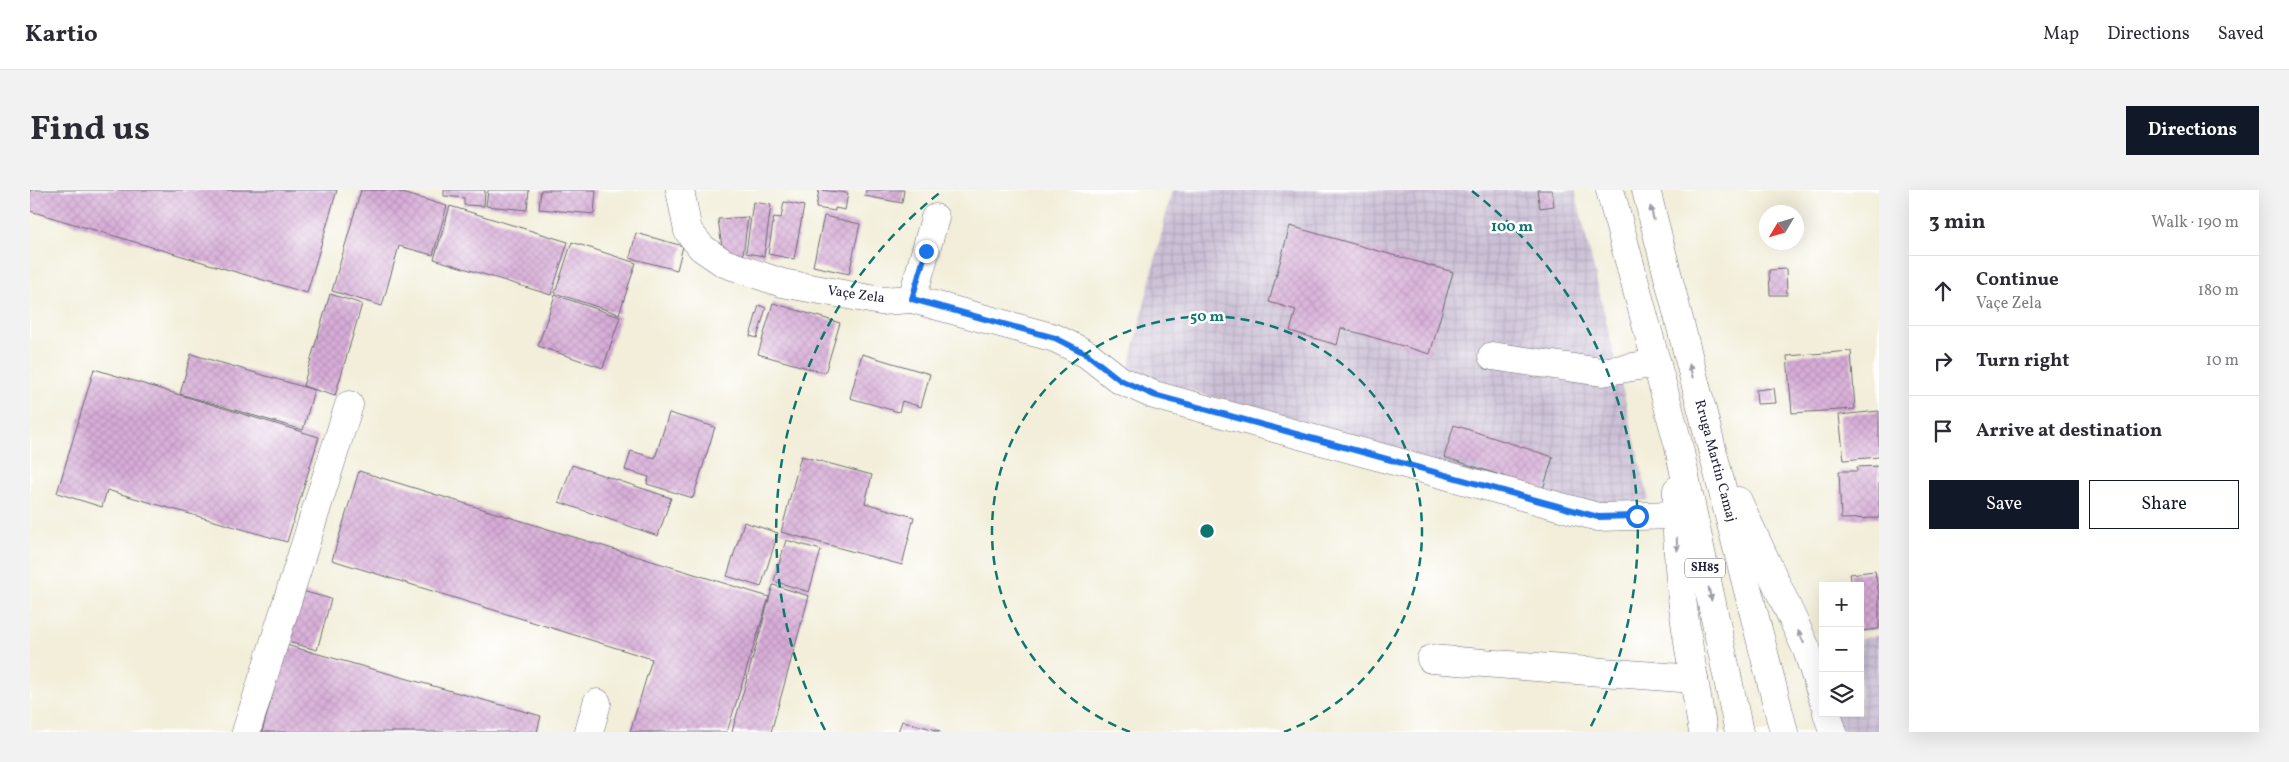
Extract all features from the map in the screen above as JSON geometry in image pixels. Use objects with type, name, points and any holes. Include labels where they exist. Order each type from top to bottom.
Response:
[{"type":"main road","name":"Vaçe Zela","points":[[680,190],[688,231],[702,248],[724,263],[782,283],[881,301],[912,299],[1055,338],[1087,354],[1120,380],[1154,395],[1598,517],[1676,515]]},
{"type":"main road","name":"SH85","points":[[1610,190],[1678,443],[1739,732]]},
{"type":"main road","name":"Rruga Martin Camaj","points":[[1646,190],[1773,682],[1784,732]]},
{"type":"main road","points":[[912,299],[935,218]]},
{"type":"main road","points":[[1492,356],[1602,372],[1657,363]]},
{"type":"main road","points":[[246,732],[349,405]]},
{"type":"main road","points":[[1708,435],[1807,650],[1819,688]]},
{"type":"main road","points":[[1678,443],[1676,515],[1682,606],[1703,732]]},
{"type":"main road","points":[[1431,659],[1694,679]]},
{"type":"main road","points":[[589,732],[597,703]]},
{"type":"main road","points":[[1828,717],[1833,732]]},
{"type":"shaded area","points":[[1172,190],[1575,190],[1649,500],[1600,508],[1473,475],[1128,372]]},
{"type":"shaded area","points":[[1879,635],[1879,732],[1833,732],[1828,717],[1864,717],[1864,638]]},
{"type":"building","points":[[30,190],[337,190],[307,293],[30,211]]},
{"type":"building","points":[[361,190],[392,190],[447,206],[433,255],[399,246],[382,306],[332,291]]},
{"type":"building","points":[[444,190],[485,190],[484,206],[464,205],[464,198],[444,196]]},
{"type":"building","points":[[488,190],[529,190],[527,210],[486,206]]},
{"type":"building","points":[[541,190],[596,190],[594,214],[539,209]]},
{"type":"building","points":[[819,190],[848,193],[845,210],[835,208],[835,211],[816,208]]},
{"type":"building","points":[[866,190],[904,190],[902,203],[865,196]]},
{"type":"building","points":[[1537,190],[1552,190],[1554,206],[1540,208]]},
{"type":"building","points":[[753,202],[771,205],[764,256],[746,253]]},
{"type":"building","points":[[784,202],[804,206],[794,259],[768,254],[774,217],[781,218]]},
{"type":"building","points":[[450,206],[568,242],[551,295],[434,259]]},
{"type":"building","points":[[824,216],[860,224],[849,274],[813,266]]},
{"type":"building","points":[[748,217],[743,256],[723,254],[718,219]]},
{"type":"building","points":[[1290,226],[1453,272],[1430,354],[1341,328],[1337,345],[1290,331],[1296,310],[1269,302]]},
{"type":"building","points":[[636,233],[683,246],[677,270],[630,258]]},
{"type":"building","points":[[572,242],[636,263],[619,314],[555,293]]},
{"type":"building","points":[[1786,269],[1787,295],[1770,295],[1769,270]]},
{"type":"building","points":[[330,294],[362,304],[335,396],[303,386]]},
{"type":"building","points":[[555,295],[620,317],[603,368],[538,346]]},
{"type":"building","points":[[773,303],[840,323],[825,373],[758,354]]},
{"type":"building","points":[[759,305],[766,308],[757,338],[750,336]]},
{"type":"building","points":[[1851,351],[1855,409],[1792,413],[1787,356]]},
{"type":"building","points":[[191,354],[314,390],[303,430],[180,394]]},
{"type":"building","points":[[862,354],[930,374],[921,407],[902,401],[899,412],[850,398]]},
{"type":"building","points":[[94,369],[319,437],[287,542],[107,490],[102,507],[57,493]]},
{"type":"building","points":[[1774,388],[1776,403],[1757,404],[1756,390]]},
{"type":"building","points":[[1879,411],[1879,457],[1844,460],[1839,415]]},
{"type":"building","points":[[669,413],[715,427],[693,498],[647,484],[649,477],[625,470],[631,451],[655,458]]},
{"type":"building","points":[[1454,425],[1553,457],[1543,489],[1444,457]]},
{"type":"building","points":[[801,456],[872,475],[865,503],[914,517],[902,565],[781,532]]},
{"type":"building","points":[[572,465],[671,498],[658,536],[559,502]]},
{"type":"building","points":[[1879,466],[1879,518],[1841,519],[1839,471],[1857,471],[1857,467]]},
{"type":"building","points":[[359,471],[769,597],[727,732],[630,732],[652,659],[332,560]]},
{"type":"building","points":[[744,522],[778,533],[761,587],[727,576]]},
{"type":"building","points":[[786,540],[821,550],[809,592],[774,581]]},
{"type":"building","points":[[1875,571],[1879,596],[1879,629],[1864,631],[1864,582],[1851,582],[1850,574]]},
{"type":"building","points":[[773,585],[809,596],[771,732],[732,732]]},
{"type":"building","points":[[302,591],[331,599],[317,650],[288,642]]},
{"type":"building","points":[[286,645],[541,716],[537,732],[262,732]]},
{"type":"building","points":[[902,721],[940,731],[898,732]]},
{"type":"route","points":[[926,251],[912,299],[1055,338],[1087,354],[1120,380],[1154,395],[1598,517],[1637,516]]}]
